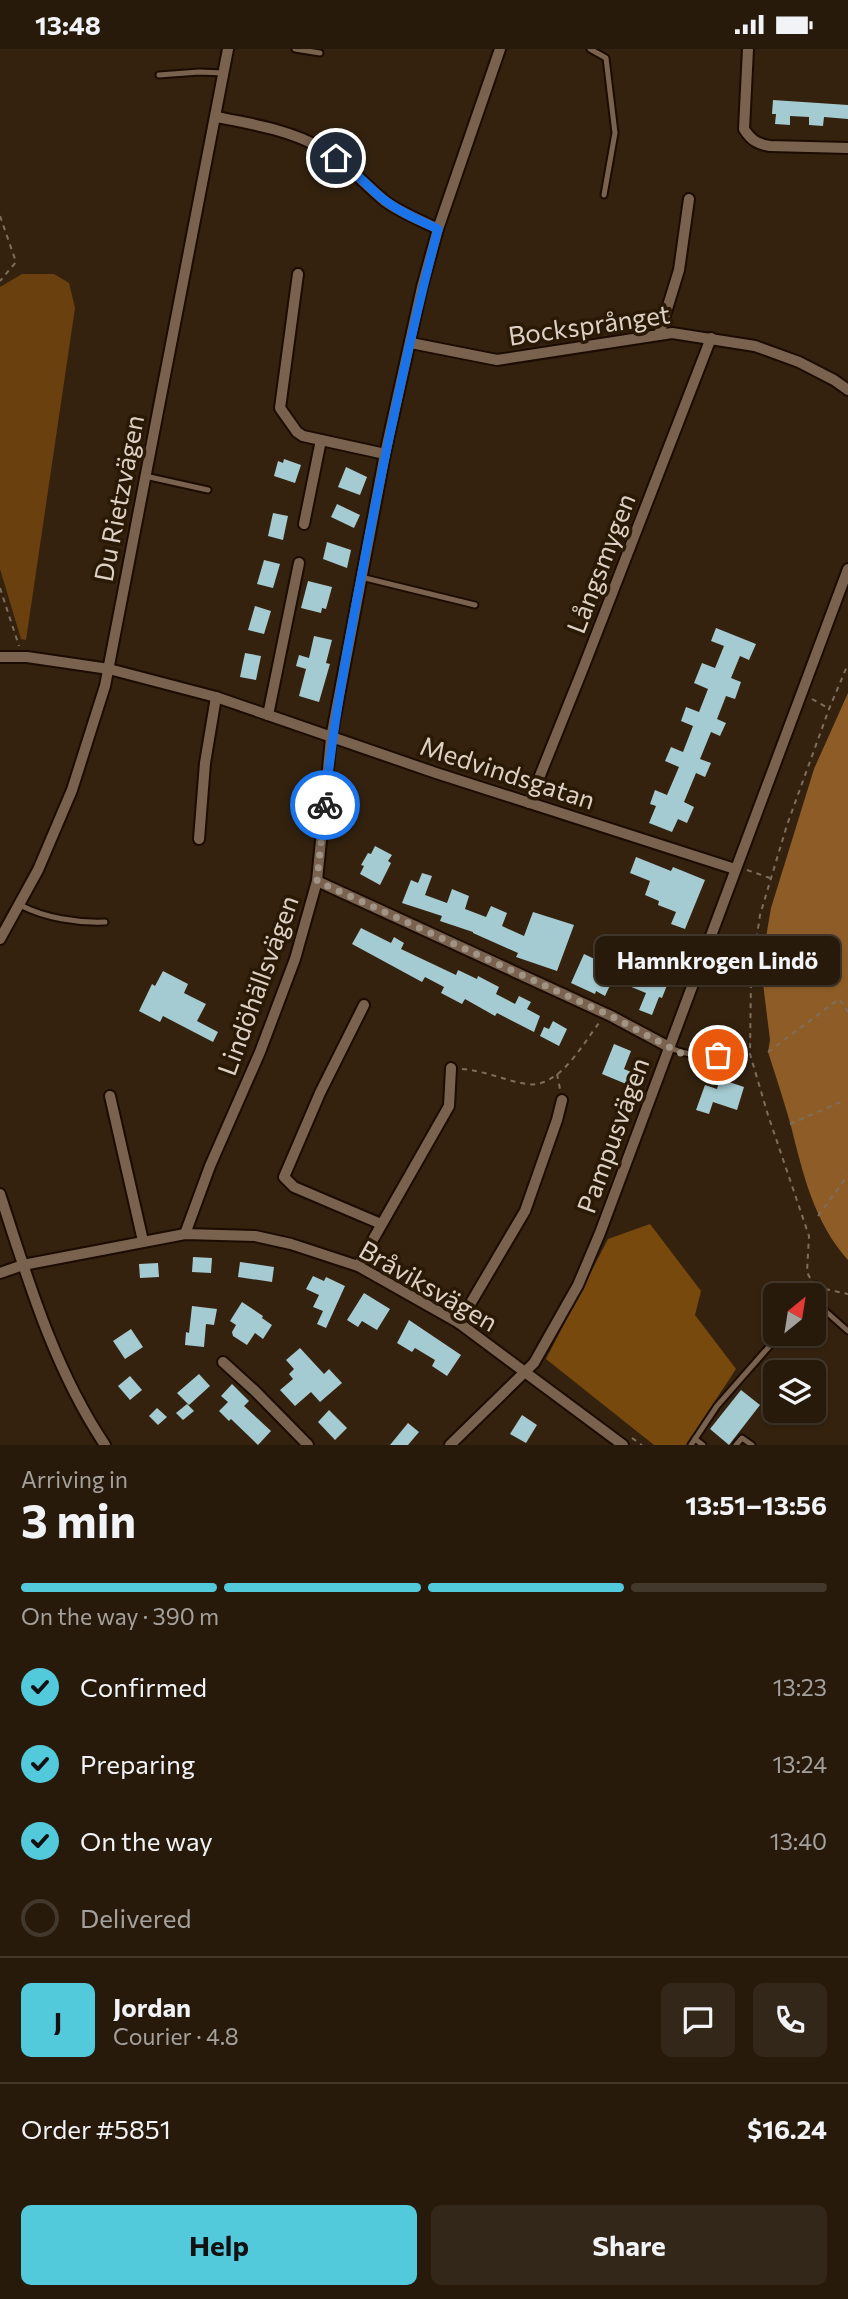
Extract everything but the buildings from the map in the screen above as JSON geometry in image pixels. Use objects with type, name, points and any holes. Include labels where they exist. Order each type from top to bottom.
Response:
[{"type":"street","name":"Du Rietzvägen","points":[[0,939],[38,870],[72,790],[109,669],[229,49]]},
{"type":"street","name":"Lindöhällsvägen","points":[[185,1234],[210,1166],[265,1040],[295,959],[317,881],[331,738],[385,454],[438,229],[500,49]]},
{"type":"street","points":[[748,49],[744,129],[749,137],[758,144],[769,146],[848,148]]},
{"type":"street","points":[[216,117],[273,128],[303,139],[348,166],[385,201],[438,229]]},
{"type":"street","points":[[659,335],[679,270],[689,199]]},
{"type":"street","points":[[298,274],[280,408],[303,436],[385,454]]},
{"type":"street","name":"Bocksprånget","points":[[411,342],[497,360],[672,333],[755,346],[799,362],[848,390]]},
{"type":"street","name":"Långsmygen","points":[[529,803],[711,338]]},
{"type":"street","points":[[304,524],[321,440]]},
{"type":"street","points":[[268,715],[299,563]]},
{"type":"street","name":"Pampusvägen","points":[[450,1445],[526,1373],[578,1285],[600,1233],[848,569]]},
{"type":"street","name":"Medvindsgatan","points":[[0,657],[23,657],[109,669],[216,697],[331,738],[735,869]]},
{"type":"street","points":[[199,839],[205,763],[216,697]]},
{"type":"street","points":[[317,881],[605,1013],[669,1047]]},
{"type":"street","points":[[364,1005],[320,1093],[284,1177],[294,1187],[381,1224]]},
{"type":"street","points":[[358,1266],[449,1106],[451,1068]]},
{"type":"street","points":[[110,1095],[143,1241]]},
{"type":"street","points":[[459,1323],[525,1211],[562,1100]]},
{"type":"street","points":[[0,1194],[46,1332],[92,1426],[105,1445]]},
{"type":"street","name":"Bråviksvägen","points":[[0,1273],[23,1265],[185,1234],[255,1236],[291,1244],[358,1266],[459,1323],[623,1445]]},
{"type":"street","points":[[223,1362],[308,1445]]},
{"type":"lane","points":[[295,49],[320,53]]},
{"type":"lane","points":[[590,49],[606,58],[615,133],[604,195]]},
{"type":"lane","points":[[159,75],[224,73]]},
{"type":"lane","points":[[145,476],[208,490]]},
{"type":"lane","points":[[361,577],[475,605]]},
{"type":"lane","points":[[20,905],[33,912],[84,923],[105,922]]},
{"type":"lane","points":[[669,1047],[680,1053],[701,1056],[734,1054]]},
{"type":"lane","points":[[826,1312],[848,1331]]},
{"type":"lane","points":[[704,1445],[693,1442],[717,1406],[770,1346]]},
{"type":"lane","points":[[736,1445],[742,1438],[752,1445]]},
{"type":"path","points":[[0,216],[16,263],[0,281]]},
{"type":"path","points":[[0,588],[23,657]]},
{"type":"path","points":[[815,1283],[807,1272],[809,1236],[768,1115],[749,1042],[751,977],[760,915],[770,878],[829,709],[848,664]]},
{"type":"path","points":[[802,693],[829,709]]},
{"type":"path","points":[[735,869],[748,870],[770,878]]},
{"type":"path","points":[[768,1052],[839,999],[848,1012]]},
{"type":"path","points":[[451,1068],[481,1070],[536,1084],[557,1074],[571,1060],[605,1013]]},
{"type":"path","points":[[557,1074],[562,1100]]},
{"type":"path","points":[[790,1124],[843,1101]]},
{"type":"path","points":[[818,1216],[848,1175]]},
{"type":"path","points":[[826,1288],[848,1294]]},
{"type":"shaded area","points":[[22,274],[54,274],[69,283],[75,308],[26,640],[21,639],[0,569],[0,287]]},
{"type":"shaded area","points":[[848,693],[848,1260],[826,1230],[805,1179],[768,1052],[770,1040],[761,967],[771,908],[814,769]]},
{"type":"shaded area","points":[[650,1224],[701,1291],[695,1315],[736,1369],[686,1445],[654,1445],[546,1359],[608,1239]]},
{"type":"way so far","points":[[325,805],[317,881],[611,1016],[680,1053],[718,1055]]},
{"type":"place","name":"Hamnkrogen Lindö","points":[[718,1055]]},
{"type":"route","points":[[325,805],[331,738],[385,454],[422,287],[438,229],[385,201],[336,158]]}]
